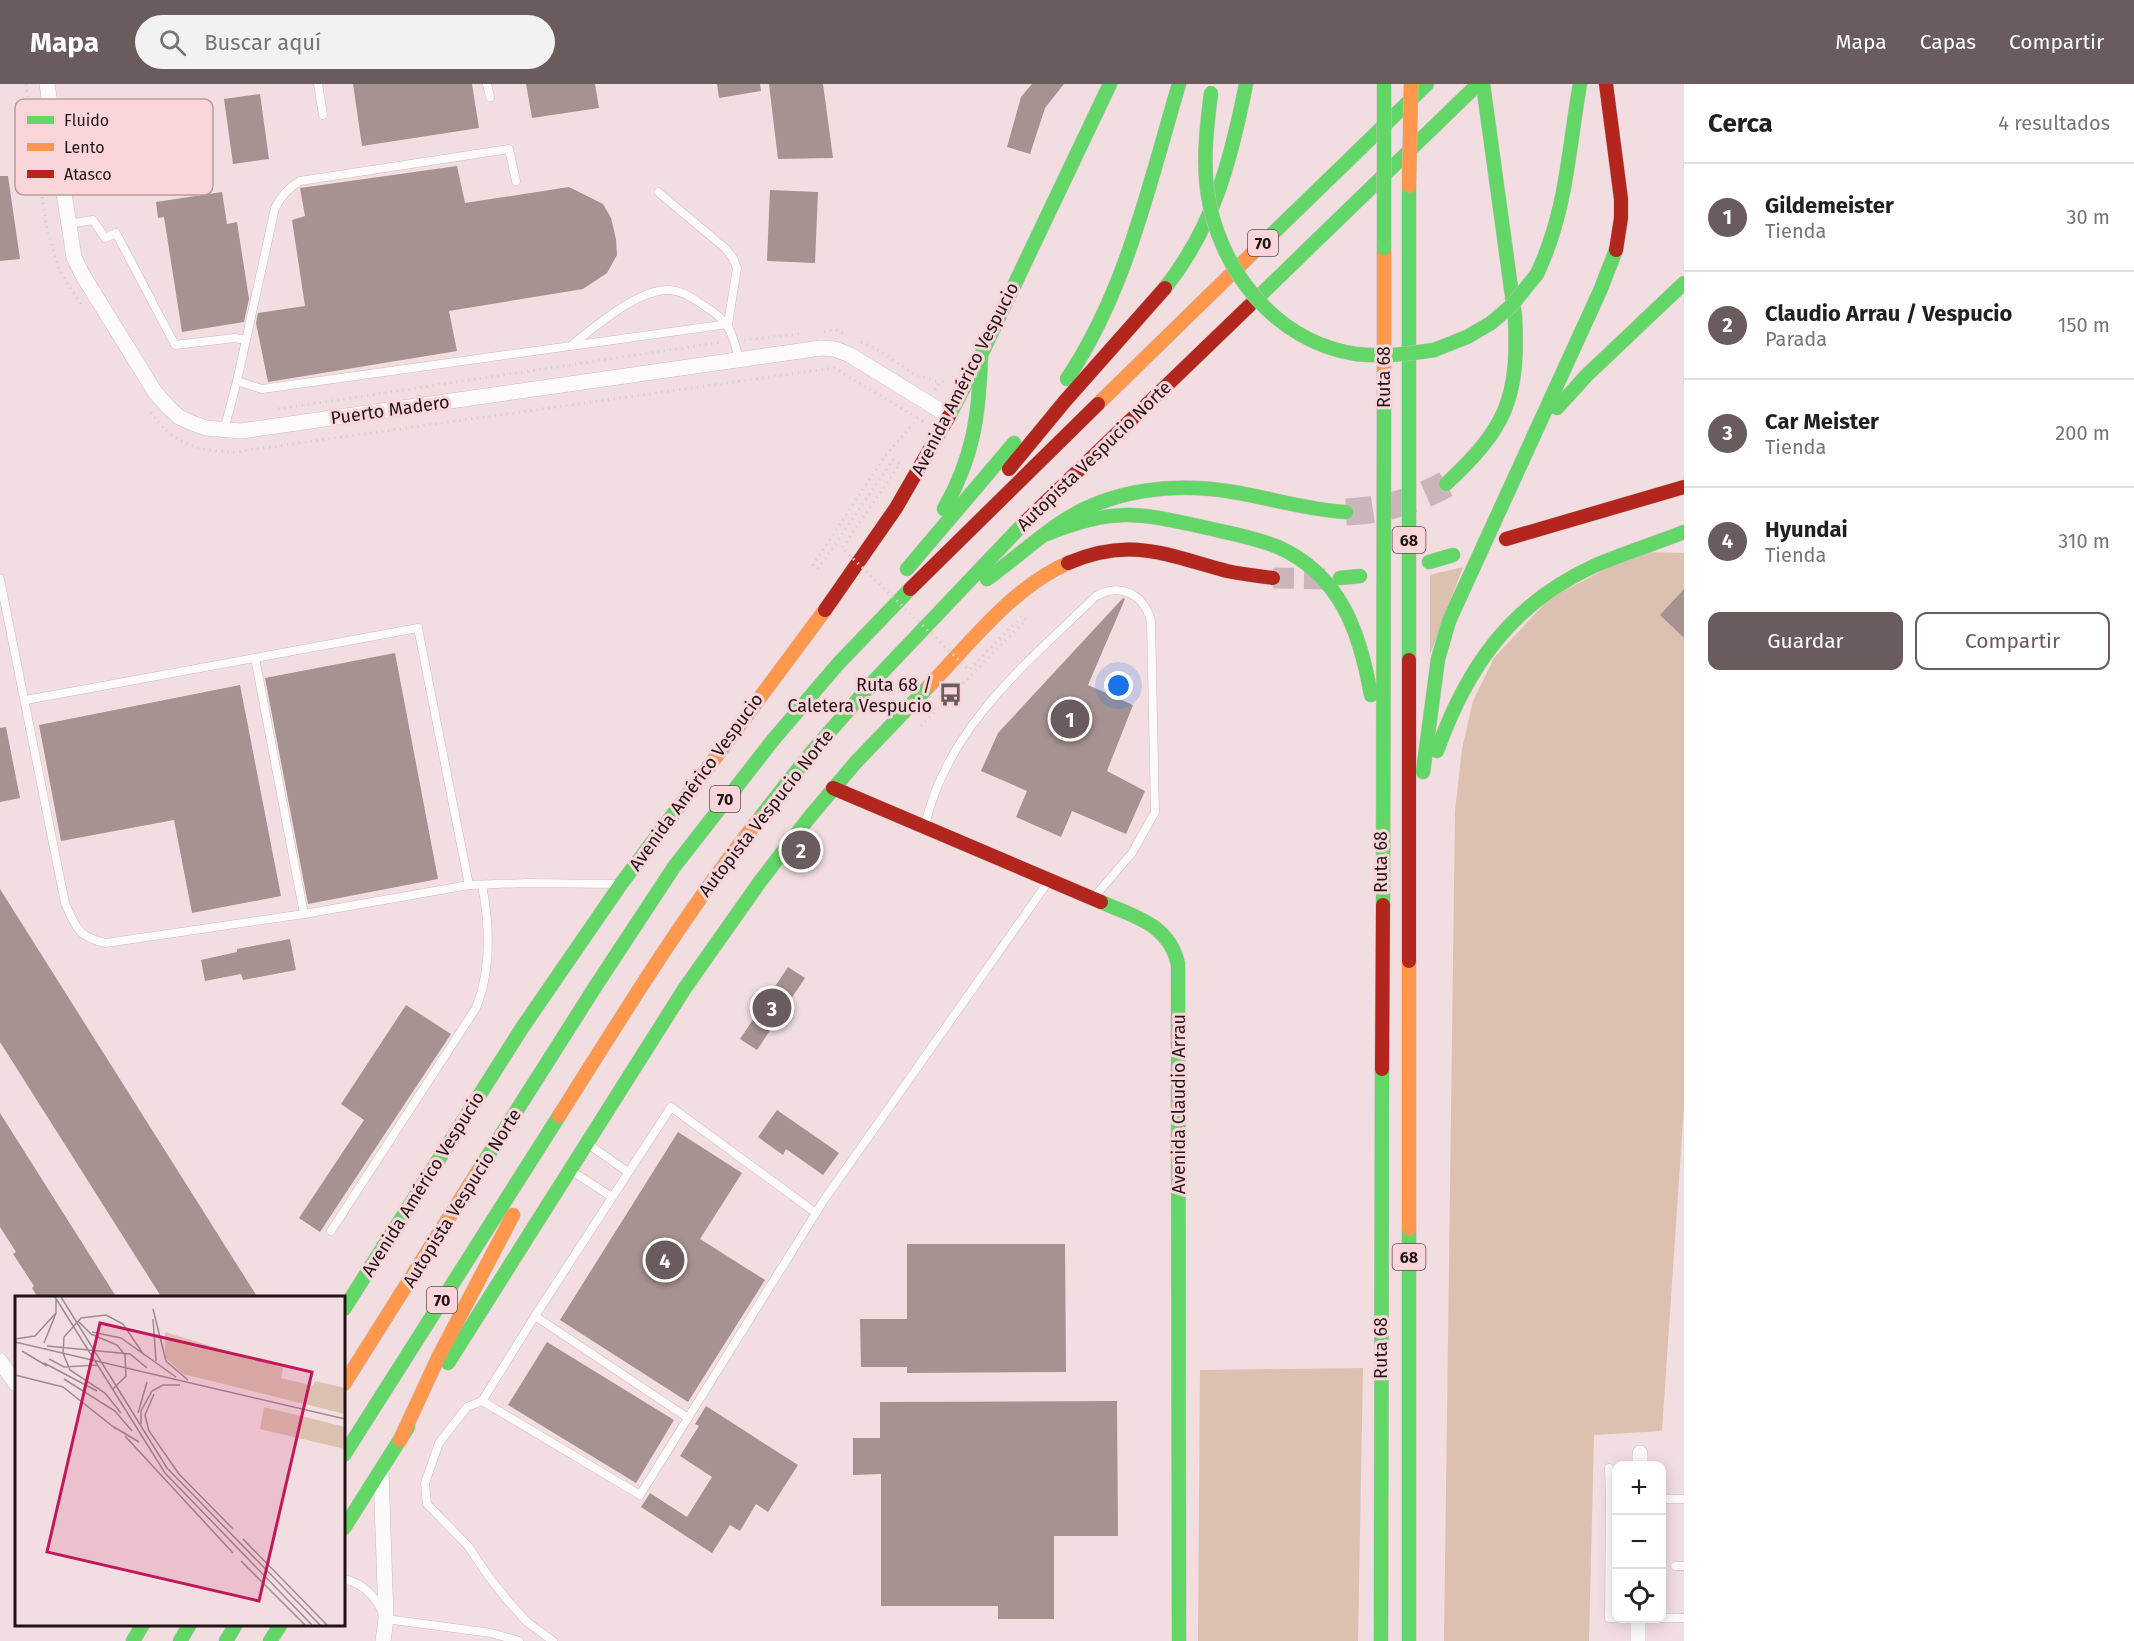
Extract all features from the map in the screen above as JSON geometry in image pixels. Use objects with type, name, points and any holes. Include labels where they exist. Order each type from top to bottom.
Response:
[{"type":"main road","name":"Avenida Américo Vespucio","points":[[345,1307],[522,1028],[621,884],[850,576],[896,508],[940,434],[981,355],[1110,84]]},
{"type":"main road","points":[[915,558],[1057,392],[1081,360],[1094,337],[1134,232],[1179,84]]},
{"type":"main road","points":[[888,602],[1001,479],[1036,435],[1176,274],[1203,231],[1221,183],[1228,163],[1246,84]]},
{"type":"main road","points":[[1371,84],[1385,137]]},
{"type":"main road","name":"Ruta 68","points":[[1381,1641],[1384,84]]},
{"type":"main road","name":"Ruta 68","points":[[1409,1641],[1409,186],[1411,84]]},
{"type":"main road","name":"Autopista Vespucio Norte","points":[[345,1382],[597,984],[674,867],[773,740],[838,664],[1017,480],[1427,84]]},
{"type":"main road","name":"Autopista Vespucio Norte","points":[[345,1453],[671,940],[736,848],[837,723],[1006,541],[1479,84]]},
{"type":"main road","points":[[1446,484],[1472,461],[1491,438],[1506,411],[1517,364],[1518,344],[1513,295],[1483,84]]},
{"type":"main road","points":[[1213,89],[1205,157],[1209,202],[1222,248],[1239,280],[1276,319],[1304,337],[1352,354],[1394,356],[1434,350],[1467,337],[1491,323],[1512,304],[1537,274],[1554,239],[1562,210],[1580,84]]},
{"type":"main road","points":[[1409,872],[1433,691],[1443,641],[1457,601],[1607,276],[1619,237],[1622,197],[1606,84]]},
{"type":"main road","points":[[1529,448],[1568,394],[1684,283]]},
{"type":"main road","points":[[872,629],[950,500],[965,468],[974,441],[978,416],[981,355]]},
{"type":"main road","points":[[1506,539],[1684,487]]},
{"type":"main road","points":[[937,614],[1072,516],[1091,507],[1134,494],[1172,488],[1220,490],[1318,511],[1346,512]]},
{"type":"main road","points":[[1047,534],[1081,520],[1109,515],[1134,514],[1169,519],[1260,540],[1295,557],[1329,586],[1353,623],[1362,649],[1381,747]]},
{"type":"main road","points":[[1429,785],[1437,752],[1458,696],[1480,660],[1512,621],[1551,590],[1583,571],[1684,532]]},
{"type":"main road","points":[[345,1526],[586,1143],[716,943],[777,858],[833,788],[875,741],[1001,611],[1031,585],[1058,567],[1097,553],[1115,550],[1142,549],[1163,552],[1241,574],[1273,578]]},
{"type":"main road","points":[[1429,562],[1453,555]]},
{"type":"main road","points":[[1340,578],[1360,576]]},
{"type":"main road","name":"Avenida Claudio Arrau","points":[[833,788],[1147,921],[1159,928],[1171,941],[1176,951],[1179,966],[1179,1641]]},
{"type":"main road","points":[[1409,872],[1422,818]]},
{"type":"main road","points":[[400,1440],[459,1318],[502,1240],[541,1144]]},
{"type":"main road","points":[[380,1302],[467,1190]]},
{"type":"main road","points":[[133,1641],[142,1626]]},
{"type":"main road","points":[[180,1641],[189,1626]]},
{"type":"main road","points":[[226,1641],[235,1626]]},
{"type":"main road","points":[[270,1641],[280,1626]]},
{"type":"street","name":"Puerto Madero","points":[[47,84],[49,99]]},
{"type":"street","name":"Puerto Madero","points":[[64,195],[74,257],[82,274],[155,392],[179,417],[192,423],[241,431],[821,348],[850,355],[949,416]]},
{"type":"street","points":[[0,1361],[15,1383]]},
{"type":"street","points":[[381,1470],[386,1619],[383,1641]]},
{"type":"street","points":[[1638,1623],[1638,1641]]},
{"type":"lane","points":[[318,84],[323,115]]},
{"type":"lane","points":[[487,84],[490,97]]},
{"type":"lane","points":[[224,430],[275,208],[285,192],[292,186],[300,181],[509,149],[516,181]]},
{"type":"lane","points":[[658,192],[725,248],[733,258],[737,268],[728,324]]},
{"type":"lane","points":[[68,224],[93,220],[105,238],[116,233],[175,345],[235,338],[246,340]]},
{"type":"lane","points":[[573,344],[596,325],[636,300],[658,291],[668,290],[687,295],[720,316],[728,324],[739,360]]},
{"type":"lane","points":[[237,381],[262,389],[728,324]]},
{"type":"lane","points":[[0,579],[65,903],[75,924],[87,939],[106,943],[304,914],[469,885],[621,884]]},
{"type":"lane","points":[[925,826],[936,792],[955,752],[977,717],[998,691],[1096,596],[1112,590],[1129,592],[1142,601],[1151,622],[1155,812],[1132,853],[1092,899]]},
{"type":"lane","points":[[26,700],[418,628],[469,885]]},
{"type":"lane","points":[[255,658],[304,914]]},
{"type":"lane","points":[[482,1401],[640,1496],[816,1213],[1049,880]]},
{"type":"lane","points":[[331,1231],[476,1008],[484,985],[488,952],[487,909],[482,885]]},
{"type":"lane","points":[[553,1641],[527,1622],[489,1577],[468,1546],[427,1504],[425,1483],[439,1443],[467,1407],[482,1401],[670,1107],[816,1213]]},
{"type":"lane","points":[[586,1143],[628,1172]]},
{"type":"lane","points":[[570,1170],[612,1197]]},
{"type":"lane","points":[[535,1316],[688,1418]]},
{"type":"lane","points":[[1610,1468],[1612,1489]]},
{"type":"lane","points":[[1666,1499],[1684,1499]]},
{"type":"lane","points":[[1612,1515],[1609,1618],[1612,1618]]},
{"type":"lane","points":[[345,1579],[358,1584],[371,1593],[386,1619],[491,1633],[519,1641]]},
{"type":"lane","points":[[1666,1618],[1684,1618]]},
{"type":"path","points":[[813,333],[836,330],[877,349],[914,374],[939,382]]},
{"type":"path","points":[[270,410],[735,341],[802,334]]},
{"type":"path","points":[[919,728],[1026,620],[1022,616],[969,670],[842,548],[900,464],[893,460],[818,569],[813,565],[885,456],[918,418],[940,434]]},
{"type":"shaded area","points":[[1639,552],[1684,553],[1684,1106],[1662,1431],[1594,1435],[1589,1641],[1444,1641],[1455,811],[1462,749],[1473,701],[1494,658],[1550,598]]},
{"type":"shaded area","points":[[1463,567],[1430,655],[1430,575]]},
{"type":"shaded area","points":[[1363,1368],[1358,1641],[1198,1641],[1200,1370]]},
{"type":"building","points":[[353,84],[472,84],[479,128],[362,146]]},
{"type":"building","points":[[526,84],[595,84],[599,108],[532,118]]},
{"type":"building","points":[[717,84],[760,84],[761,91],[719,98]]},
{"type":"building","points":[[769,84],[823,84],[833,158],[778,159]]},
{"type":"building","points":[[1032,84],[1064,84],[1045,108],[1030,154],[1007,147],[1021,97]]},
{"type":"building","points":[[260,94],[269,159],[233,164],[224,99]]},
{"type":"building","points":[[457,166],[465,203],[569,187],[603,204],[611,218],[617,255],[607,273],[583,289],[449,311],[457,351],[268,382],[256,323],[258,313],[305,306],[292,220],[305,216],[300,188]]},
{"type":"building","points":[[0,176],[8,176],[20,259],[0,261]]},
{"type":"building","points":[[770,190],[818,192],[815,263],[767,261]]},
{"type":"building","points":[[222,192],[227,224],[237,222],[249,299],[244,322],[182,332],[164,217],[158,218],[156,202]]},
{"type":"building","points":[[1684,589],[1684,638],[1660,615]]},
{"type":"building","points":[[1123,598],[1125,599],[1088,685],[1133,705],[1107,771],[1145,791],[1126,834],[1072,811],[1061,837],[1016,817],[1027,791],[981,771],[998,733]]},
{"type":"building","points":[[395,653],[438,879],[308,904],[265,678]]},
{"type":"building","points":[[240,685],[281,896],[192,913],[174,820],[61,841],[39,725]]},
{"type":"building","points":[[6,727],[20,798],[0,802],[0,728]]},
{"type":"building","points":[[0,889],[257,1296],[161,1296],[0,1042]]},
{"type":"building","points":[[290,939],[296,970],[243,980],[241,974],[205,981],[201,960],[237,952],[237,949]]},
{"type":"building","points":[[788,967],[805,978],[757,1050],[740,1039]]},
{"type":"building","points":[[406,1005],[451,1034],[320,1232],[299,1218],[364,1120],[341,1104]]},
{"type":"building","points":[[777,1110],[839,1153],[823,1175],[786,1149],[783,1155],[758,1137]]},
{"type":"building","points":[[0,1113],[116,1296],[37,1296],[32,1288],[34,1286],[13,1254],[16,1252],[0,1227]]},
{"type":"building","points":[[678,1132],[742,1173],[700,1239],[765,1280],[688,1402],[560,1320]]},
{"type":"building","points":[[907,1244],[1065,1244],[1066,1372],[907,1373],[907,1367],[861,1367],[860,1319],[907,1319]]},
{"type":"building","points":[[547,1342],[674,1420],[636,1483],[508,1405]]},
{"type":"building","points":[[1117,1401],[1118,1536],[1054,1536],[1054,1619],[998,1619],[998,1606],[881,1606],[881,1474],[853,1475],[853,1438],[880,1438],[880,1402]]},
{"type":"building","points":[[706,1406],[798,1465],[768,1512],[756,1504],[740,1531],[730,1525],[712,1553],[641,1507],[650,1493],[687,1517],[712,1477],[680,1456],[699,1426],[695,1424]]},
{"type":"tunnel","points":[[1346,512],[1398,504],[1422,496],[1446,484]]},
{"type":"tunnel","points":[[1273,578],[1332,579]]},
{"type":"traffic: fast","points":[[949,416],[981,355],[1110,84]]},
{"type":"traffic: fast","points":[[1067,379],[1088,345],[1120,274],[1146,199],[1179,84]]},
{"type":"traffic: fast","points":[[1165,288],[1196,241],[1218,191],[1227,166],[1246,84]]},
{"type":"traffic: fast","points":[[1384,84],[1384,248]]},
{"type":"traffic: fast","points":[[1267,239],[1427,84]]},
{"type":"traffic: fast","points":[[1249,306],[1478,84]]},
{"type":"traffic: fast","points":[[1446,484],[1483,446],[1495,428],[1511,391],[1514,370],[1515,317],[1483,84]]},
{"type":"traffic: fast","points":[[1537,274],[1561,204],[1580,84]]},
{"type":"traffic: fast","points":[[1211,93],[1205,165],[1213,218],[1223,246],[1237,273],[1255,297],[1276,317],[1300,334],[1327,347],[1356,354],[1376,355],[1434,350]]},
{"type":"traffic: fast","points":[[1409,186],[1409,660]]},
{"type":"traffic: fast","points":[[1423,772],[1438,659],[1449,621],[1600,291],[1616,250]]},
{"type":"traffic: fast","points":[[1491,323],[1512,305],[1537,274]]},
{"type":"traffic: fast","points":[[1557,408],[1587,375],[1684,283]]},
{"type":"traffic: fast","points":[[1434,350],[1467,337],[1491,323]]},
{"type":"traffic: fast","points":[[944,509],[962,471],[973,435],[979,397],[981,355]]},
{"type":"traffic: fast","points":[[1383,905],[1384,400]]},
{"type":"traffic: fast","points":[[907,569],[1014,443]]},
{"type":"traffic: fast","points":[[987,579],[1060,523],[1080,511],[1100,502],[1144,491],[1166,488],[1211,489],[1317,509],[1346,512]]},
{"type":"traffic: fast","points":[[1047,534],[1107,516],[1142,516],[1231,533],[1278,547],[1300,559],[1318,573],[1344,608],[1361,650],[1371,695]]},
{"type":"traffic: fast","points":[[759,819],[810,754],[874,681],[1025,522]]},
{"type":"traffic: fast","points":[[1437,751],[1449,720],[1478,666],[1516,619],[1565,581],[1594,566],[1684,532]]},
{"type":"traffic: fast","points":[[1429,562],[1453,555]]},
{"type":"traffic: fast","points":[[1340,578],[1360,576]]},
{"type":"traffic: fast","points":[[477,1173],[674,867],[773,740],[838,664],[910,589]]},
{"type":"traffic: fast","points":[[448,1363],[685,988],[759,883],[856,762],[929,686]]},
{"type":"traffic: fast","points":[[345,1307],[522,1028],[621,884],[704,773]]},
{"type":"traffic: fast","points":[[1101,902],[1138,918],[1159,931],[1174,950],[1178,964],[1179,1641]]},
{"type":"traffic: fast","points":[[1381,1641],[1382,1069]]},
{"type":"traffic: fast","points":[[345,1453],[559,1116]]},
{"type":"traffic: fast","points":[[1409,1229],[1409,1641]]},
{"type":"traffic: fast","points":[[345,1526],[408,1427]]},
{"type":"traffic: fast","points":[[133,1641],[142,1626]]},
{"type":"traffic: fast","points":[[180,1641],[189,1626]]},
{"type":"traffic: fast","points":[[226,1641],[235,1626]]},
{"type":"traffic: fast","points":[[270,1641],[280,1626]]},
{"type":"traffic: slow","points":[[1409,186],[1411,84]]},
{"type":"traffic: slow","points":[[1098,404],[1267,239]]},
{"type":"traffic: slow","points":[[1384,248],[1384,400]]},
{"type":"traffic: slow","points":[[929,686],[993,617],[1011,601],[1048,573],[1068,563]]},
{"type":"traffic: slow","points":[[704,773],[825,610]]},
{"type":"traffic: slow","points":[[559,1116],[680,928],[759,819]]},
{"type":"traffic: slow","points":[[1409,961],[1409,1229]]},
{"type":"traffic: slow","points":[[345,1382],[477,1173]]},
{"type":"traffic: slow","points":[[400,1440],[439,1356],[513,1215]]},
{"type":"traffic: jam","points":[[1606,84],[1621,199],[1621,218],[1616,250]]},
{"type":"traffic: jam","points":[[1009,469],[1065,401],[1165,288]]},
{"type":"traffic: jam","points":[[1025,522],[1249,306]]},
{"type":"traffic: jam","points":[[910,589],[1098,404]]},
{"type":"traffic: jam","points":[[825,610],[896,508],[949,416]]},
{"type":"traffic: jam","points":[[1506,539],[1684,487]]},
{"type":"traffic: jam","points":[[1068,563],[1090,555],[1130,549],[1166,554],[1227,571],[1273,578]]},
{"type":"traffic: jam","points":[[1409,660],[1409,961]]},
{"type":"traffic: jam","points":[[833,788],[1101,902]]},
{"type":"traffic: jam","points":[[1382,1069],[1383,905]]},
{"type":"place","name":"Ruta 68 / Caletera Vespucio","points":[[950,695]]},
{"type":"place","name":"Gildemeister","points":[[1070,719]]},
{"type":"place","name":"Claudio Arrau / Vespucio","points":[[801,850]]},
{"type":"place","name":"Car Meister","points":[[772,1008]]},
{"type":"place","name":"Hyundai","points":[[665,1260]]}]
